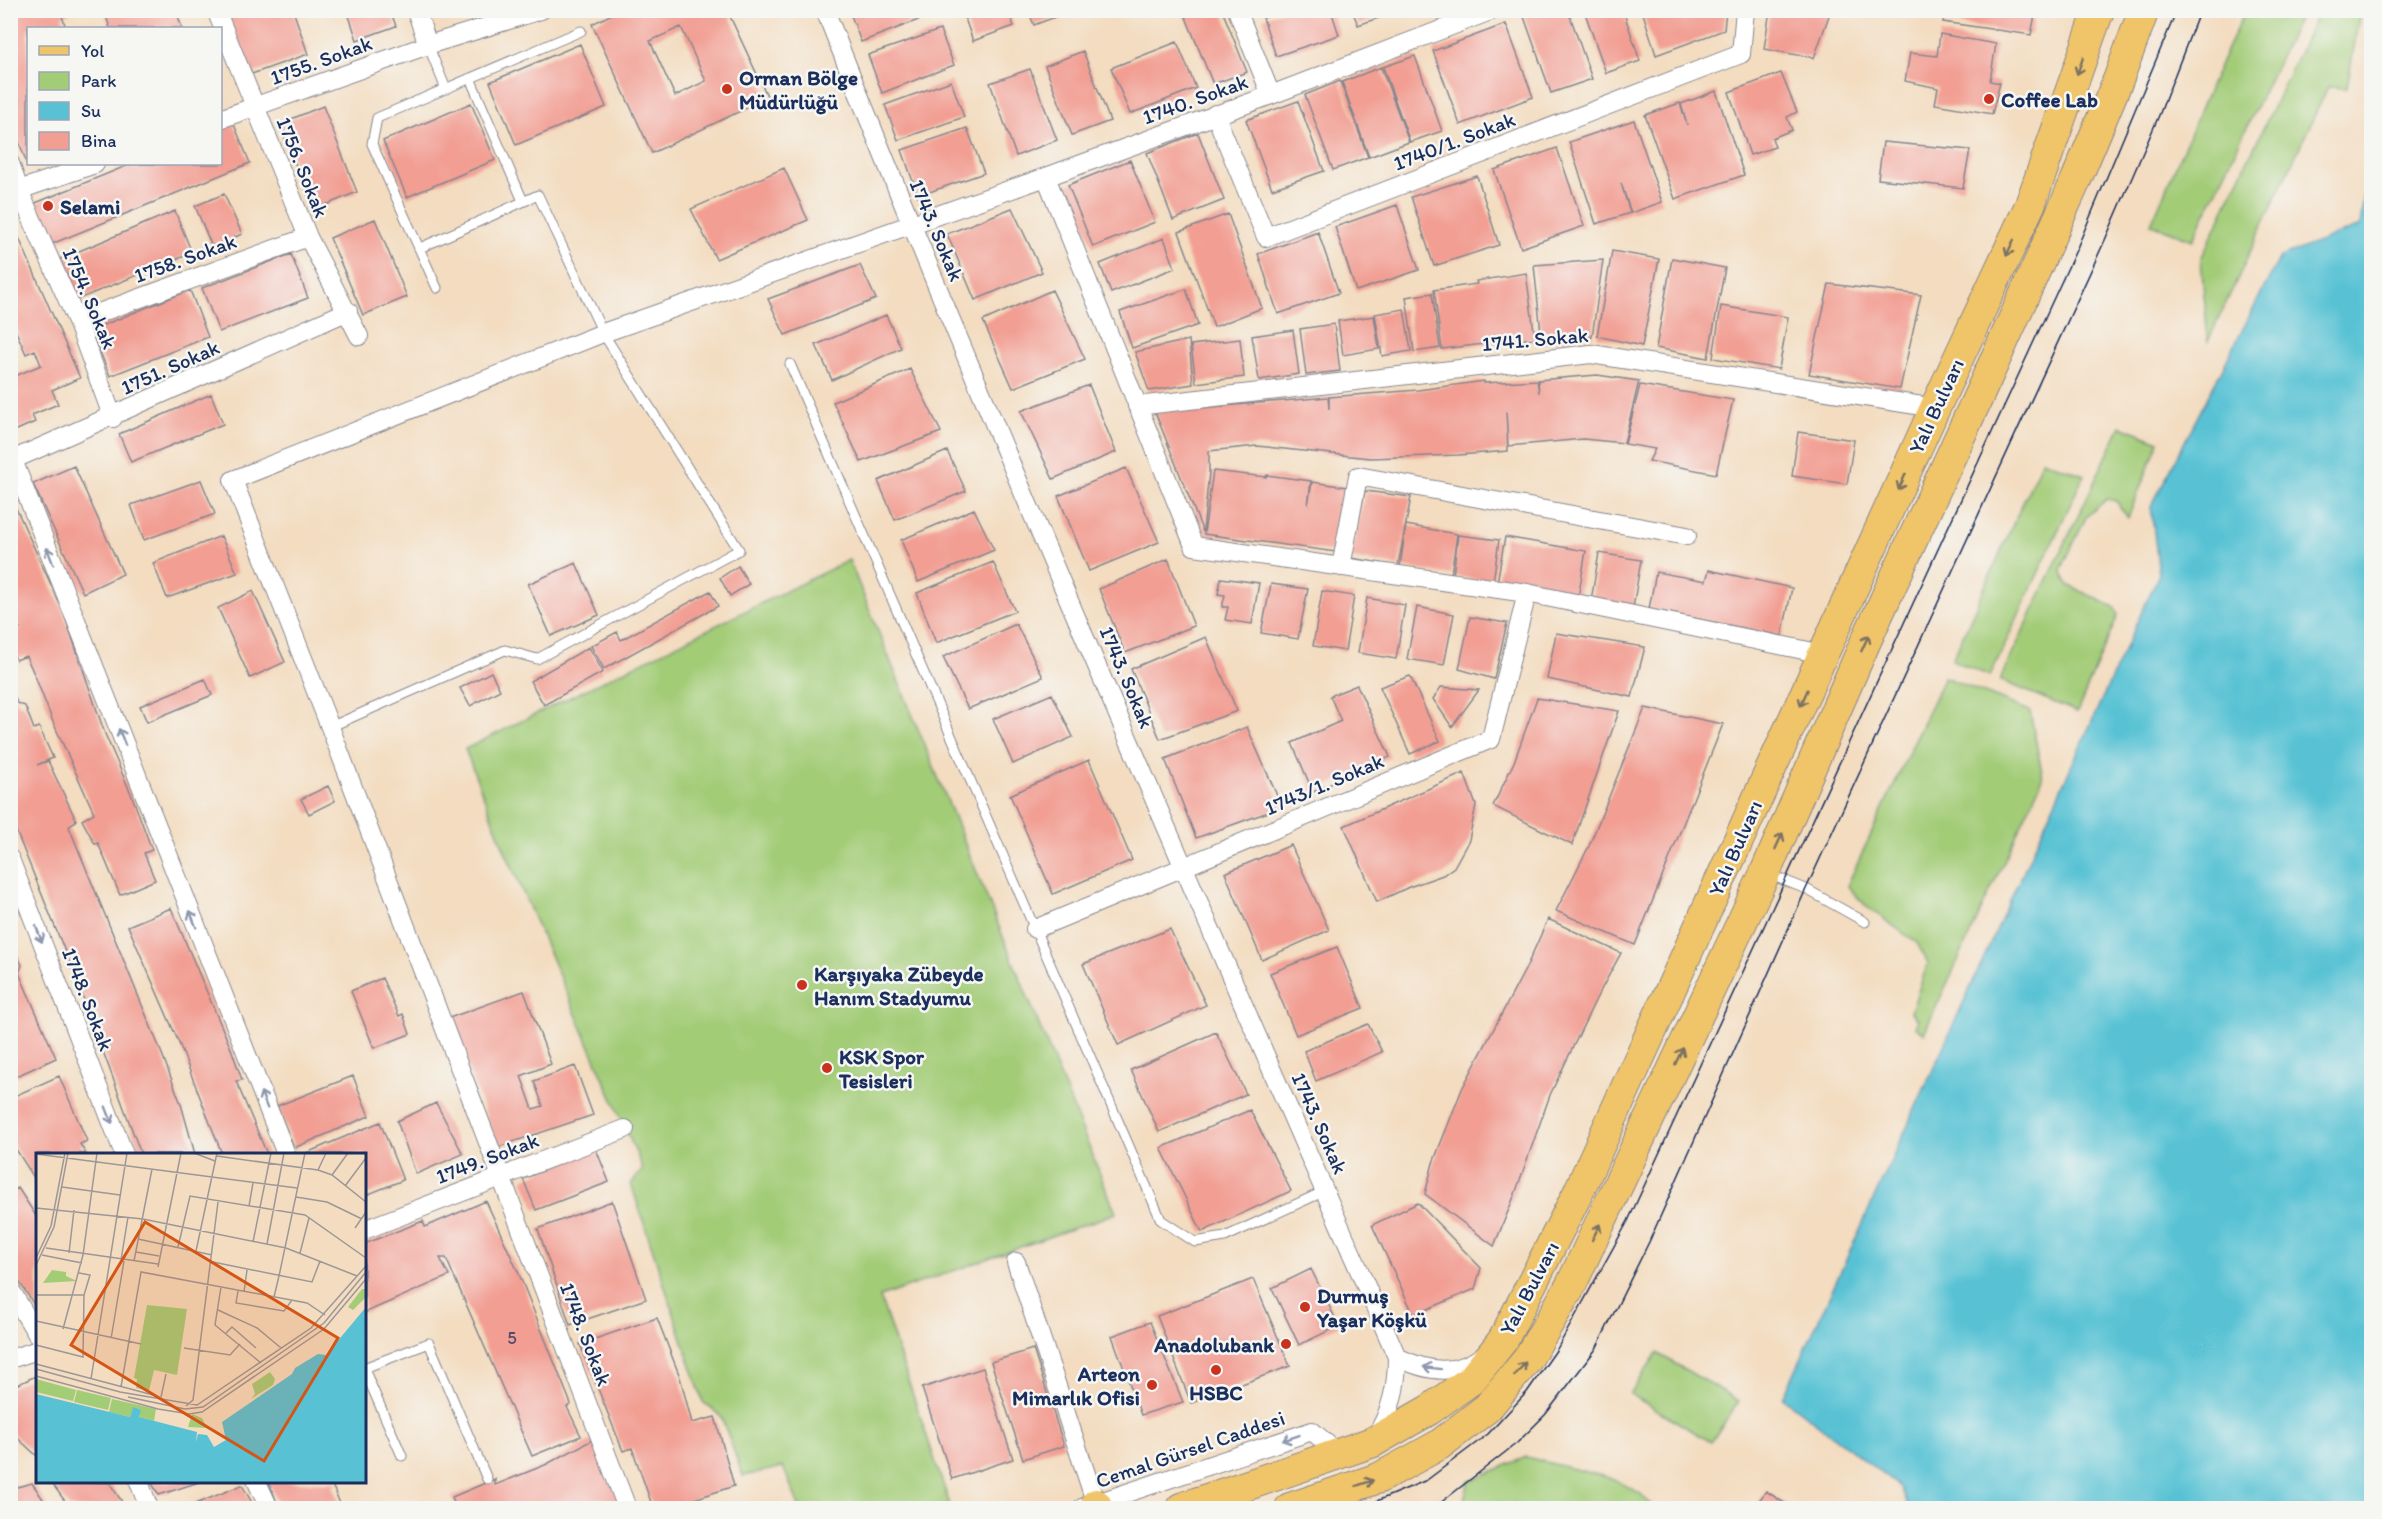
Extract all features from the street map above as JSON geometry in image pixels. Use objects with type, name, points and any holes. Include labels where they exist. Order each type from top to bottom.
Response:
[{"type":"main road","name":"Yalı Bulvarı","points":[[1181,1509],[1373,1442],[1429,1410],[1471,1380],[1503,1340],[1578,1193],[1935,408],[2030,206],[2099,10]]},
{"type":"main road","name":"Yalı Bulvarı","points":[[1290,1509],[1379,1478],[1439,1445],[1487,1408],[1527,1360],[1570,1285],[1765,873],[1865,643],[2076,180],[2118,80],[2144,10]]},
{"type":"street","name":"1756. Sokak","points":[[216,10],[308,237],[359,336]]},
{"type":"street","points":[[416,10],[428,45]]},
{"type":"street","name":"1755. Sokak","points":[[222,118],[428,45],[541,10]]},
{"type":"street","name":"1743. Sokak","points":[[825,10],[910,226],[1183,867],[1397,1357],[1397,1377],[1392,1404],[1373,1442]]},
{"type":"street","points":[[1237,10],[1271,95]]},
{"type":"street","name":"1740. Sokak","points":[[330,727],[233,480],[603,333],[1046,177],[1271,95],[1493,10]]},
{"type":"street","name":"1740/1. Sokak","points":[[1215,114],[1266,237],[1741,54],[1745,10]]},
{"type":"street","name":"1754. Sokak","points":[[10,163],[19,190],[77,321],[112,418]]},
{"type":"street","points":[[19,190],[92,165]]},
{"type":"street","points":[[1046,177],[1194,546],[1527,593],[1823,654]]},
{"type":"street","name":"1758. Sokak","points":[[77,321],[308,237]]},
{"type":"street","name":"1751. Sokak","points":[[12,461],[348,311]]},
{"type":"street","name":"1741. Sokak","points":[[1137,406],[1591,354],[1935,408]]},
{"type":"street","points":[[12,461],[285,1153]]},
{"type":"street","points":[[1341,567],[1358,476],[1687,536]]},
{"type":"street","name":"1743/1. Sokak","points":[[1035,929],[1491,739],[1527,593]]},
{"type":"street","name":"1748. Sokak","points":[[330,727],[627,1509]]},
{"type":"street","name":"1748. Sokak","points":[[10,859],[123,1153]]},
{"type":"street","name":"1749. Sokak","points":[[366,1229],[625,1129]]},
{"type":"street","points":[[1016,1262],[1092,1507]]},
{"type":"street","points":[[10,1289],[36,1333]]},
{"type":"street","points":[[1397,1357],[1432,1370],[1455,1369],[1478,1359],[1503,1340]]},
{"type":"street","points":[[10,1359],[36,1351]]},
{"type":"street","name":"Cemal Gürsel Caddesi","points":[[1092,1507],[1312,1431],[1340,1455]]},
{"type":"street","points":[[139,1483],[149,1509]]},
{"type":"street","points":[[257,1483],[269,1509]]},
{"type":"lane","points":[[437,288],[372,144],[376,118],[581,31]]},
{"type":"lane","points":[[428,45],[446,89]]},
{"type":"lane","points":[[470,78],[523,201]]},
{"type":"lane","points":[[330,727],[505,650],[537,659],[739,550],[603,333],[538,195],[420,248]]},
{"type":"lane","points":[[790,364],[1161,1220],[1195,1242],[1218,1239],[1325,1191]]},
{"type":"lane","points":[[1765,873],[1806,889],[1865,922]]},
{"type":"lane","points":[[366,1368],[429,1343],[487,1479]]},
{"type":"lane","points":[[366,1374],[402,1456]]},
{"type":"green space","points":[[2245,11],[2302,11],[2193,240],[2151,224]]},
{"type":"green space","points":[[2319,11],[2360,11],[2347,88],[2328,87],[2208,341],[2201,259]]},
{"type":"green space","points":[[2121,426],[2159,441],[2128,518],[2116,501],[2107,499],[2086,517],[2061,570],[2068,585],[2114,607],[2118,615],[2077,712],[2000,680]]},
{"type":"green space","points":[[2042,460],[2084,475],[1990,676],[1952,660]]},
{"type":"green space","name":"Karşıyaka Zübeyde Hanım Stadyumu","points":[[849,560],[1116,1213],[880,1297],[951,1508],[800,1508],[783,1467],[743,1476],[721,1416],[703,1402],[631,1184],[643,1169],[505,851],[465,749]]},
{"type":"green space","points":[[1944,677],[2030,711],[2043,778],[1924,1033],[1915,1027],[1918,1020],[1911,1012],[1928,963],[1917,943],[1867,907],[1847,886]]},
{"type":"green space","points":[[1657,1353],[1739,1401],[1711,1442],[1630,1394]]},
{"type":"green space","points":[[1526,1457],[1614,1479],[1641,1494],[1654,1508],[1466,1508],[1464,1499],[1469,1481]]},
{"type":"water","points":[[2371,146],[2371,1508],[1909,1508],[1901,1488],[1783,1398],[2159,574],[2151,507],[2280,257],[2360,226]]},
{"type":"building","points":[[10,10],[76,11],[62,16],[66,27],[27,27],[27,164],[10,117]]},
{"type":"building","points":[[104,10],[176,10],[182,27],[110,27]]},
{"type":"building","points":[[226,10],[293,10],[308,54],[249,75]]},
{"type":"building","points":[[347,10],[390,10],[396,26],[357,40]]},
{"type":"building","name":"Orman Bölge Müdürlüğü","points":[[620,10],[727,10],[768,98],[652,153],[592,24]],"holes":[[[681,27],[706,81],[675,96],[650,41]]]},
{"type":"building","points":[[849,10],[932,10],[934,14],[861,42]]},
{"type":"building","points":[[962,10],[1008,10],[1014,26],[973,41]]},
{"type":"building","points":[[1028,10],[1071,10],[1071,11],[1034,25]]},
{"type":"building","points":[[1183,10],[1222,10],[1247,72],[1213,84]]},
{"type":"building","points":[[1284,10],[1331,10],[1339,35],[1276,56],[1263,18]]},
{"type":"building","points":[[1352,10],[1399,10],[1399,11],[1358,25]]},
{"type":"building","points":[[1542,10],[1568,10],[1592,79],[1551,93],[1524,17]]},
{"type":"building","points":[[1584,10],[1623,10],[1640,61],[1606,73]]},
{"type":"building","points":[[1642,10],[1726,10],[1724,30],[1656,55]]},
{"type":"building","points":[[1770,10],[1831,10],[1814,58],[1764,49]]},
{"type":"building","points":[[1945,10],[2036,10],[2031,35],[1943,22]]},
{"type":"building","points":[[1506,24],[1533,97],[1460,125],[1433,51]]},
{"type":"building","points":[[940,30],[954,65],[882,93],[868,55]]},
{"type":"building","points":[[1940,34],[1996,44],[1990,81],[2000,83],[1992,114],[1935,104],[1938,88],[1905,81],[1910,53],[1937,56]]},
{"type":"building","points":[[1177,42],[1196,88],[1130,114],[1111,68]]},
{"type":"building","points":[[580,44],[606,107],[516,145],[490,82]]},
{"type":"building","points":[[1083,51],[1110,121],[1072,135],[1045,66]]},
{"type":"building","points":[[1415,56],[1442,131],[1410,142],[1383,67]]},
{"type":"building","points":[[1381,67],[1409,142],[1369,157],[1342,82]]},
{"type":"building","points":[[1030,69],[1057,140],[1016,156],[990,83]]},
{"type":"building","points":[[1781,73],[1797,112],[1787,117],[1792,130],[1772,138],[1775,147],[1750,155],[1729,92]]},
{"type":"building","points":[[951,81],[964,117],[898,140],[885,105]]},
{"type":"building","points":[[1340,81],[1368,157],[1333,170],[1305,95]]},
{"type":"building","points":[[1716,91],[1744,175],[1675,199],[1645,115],[1680,103],[1687,125],[1681,104]]},
{"type":"building","points":[[1298,101],[1324,171],[1272,189],[1246,120]]},
{"type":"building","points":[[471,103],[495,160],[407,197],[383,141]]},
{"type":"building","points":[[323,106],[357,192],[314,210],[279,124]]},
{"type":"building","points":[[1634,120],[1662,202],[1631,213],[1621,183],[1630,213],[1596,224],[1569,142]]},
{"type":"building","points":[[233,122],[250,163],[49,245],[33,204],[129,165],[222,165],[222,126]]},
{"type":"building","points":[[967,128],[984,173],[918,196],[902,150]]},
{"type":"building","points":[[1198,133],[1224,200],[1173,220],[1147,153]]},
{"type":"building","points":[[1883,142],[1970,150],[1963,188],[1878,179]]},
{"type":"building","points":[[1557,148],[1584,226],[1521,248],[1494,170]]},
{"type":"building","points":[[1130,160],[1155,222],[1093,247],[1068,185]]},
{"type":"building","points":[[784,168],[808,220],[716,259],[691,209]]},
{"type":"building","points":[[1477,176],[1499,245],[1434,266],[1411,197]]},
{"type":"building","points":[[224,194],[242,234],[212,247],[195,206]]},
{"type":"building","points":[[1397,205],[1419,270],[1356,291],[1335,227]]},
{"type":"building","points":[[1012,208],[1042,272],[975,300],[947,234]]},
{"type":"building","points":[[175,211],[192,253],[76,300],[60,259]]},
{"type":"building","points":[[1228,214],[1262,308],[1214,327],[1179,232]]},
{"type":"building","points":[[10,217],[80,378],[52,390],[58,404],[32,415],[35,422],[10,433],[10,366],[15,376],[41,365],[35,350],[26,354],[10,318]]},
{"type":"building","points":[[375,219],[407,297],[363,315],[330,238]]},
{"type":"building","points":[[1318,232],[1339,293],[1278,314],[1258,254]]},
{"type":"building","points":[[1164,238],[1175,268],[1111,293],[1100,264]]},
{"type":"building","points":[[1612,251],[1659,259],[1642,346],[1597,336]]},
{"type":"building","points":[[291,254],[308,298],[219,332],[202,288]]},
{"type":"building","points":[[1672,258],[1725,268],[1708,358],[1656,348]]},
{"type":"building","points":[[1603,260],[1592,337],[1542,343],[1534,265]]},
{"type":"building","points":[[860,265],[876,299],[785,335],[768,299]]},
{"type":"building","points":[[1526,273],[1535,338],[1442,349],[1434,290],[1477,284],[1476,281]]},
{"type":"building","points":[[1829,284],[1921,295],[1900,389],[1809,374]]},
{"type":"building","points":[[1186,289],[1198,325],[1132,348],[1120,312]]},
{"type":"building","points":[[190,290],[208,337],[110,376],[91,330]]},
{"type":"building","points":[[1052,290],[1085,359],[1013,388],[983,321]]},
{"type":"building","points":[[1432,293],[1440,348],[1414,352],[1406,297]]},
{"type":"building","points":[[1721,306],[1788,317],[1779,369],[1713,358]]},
{"type":"building","points":[[1404,309],[1411,351],[1382,356],[1375,314]]},
{"type":"building","points":[[886,315],[901,348],[832,380],[816,345]]},
{"type":"building","points":[[1374,316],[1379,349],[1343,355],[1338,321]]},
{"type":"building","points":[[1334,324],[1340,371],[1306,375],[1300,329]]},
{"type":"building","points":[[1293,330],[1299,374],[1259,380],[1252,336]]},
{"type":"building","points":[[1240,339],[1244,377],[1196,383],[1191,345]]},
{"type":"building","points":[[1189,340],[1193,384],[1149,391],[1135,352]]},
{"type":"building","points":[[910,369],[941,432],[861,462],[833,402]]},
{"type":"building","points":[[1597,375],[1639,381],[1624,443],[1583,439],[1508,446],[1506,411],[1508,451],[1370,458],[1257,446],[1209,451],[1203,532],[1155,412],[1328,397],[1329,409],[1329,397],[1418,390],[1484,381],[1484,383],[1537,380],[1539,393],[1538,380]]},
{"type":"building","points":[[1089,385],[1116,452],[1053,479],[1021,411]]},
{"type":"building","points":[[1640,385],[1733,400],[1716,474],[1649,461],[1655,449],[1625,444]]},
{"type":"building","points":[[211,394],[223,424],[131,462],[119,434]]},
{"type":"building","points":[[1798,432],[1854,440],[1847,484],[1792,476]]},
{"type":"building","points":[[947,451],[966,491],[895,520],[878,481]]},
{"type":"building","points":[[74,466],[123,574],[83,593],[33,484]]},
{"type":"building","points":[[1126,468],[1159,542],[1089,571],[1058,496]]},
{"type":"building","points":[[1213,471],[1311,481],[1308,505],[1312,482],[1347,487],[1336,552],[1204,534]]},
{"type":"building","points":[[201,480],[215,514],[144,540],[131,505]]},
{"type":"building","points":[[1365,491],[1411,497],[1398,566],[1351,558]]},
{"type":"building","points":[[10,495],[63,611],[105,734],[152,850],[144,853],[155,880],[120,895],[98,843],[95,844],[82,820],[94,813],[35,676],[26,656],[16,660],[10,649],[10,632],[20,628],[10,608]]},
{"type":"building","points":[[974,509],[994,550],[918,582],[901,540]]},
{"type":"building","points":[[1406,525],[1457,534],[1451,575],[1400,567]]},
{"type":"building","points":[[1458,535],[1499,540],[1493,582],[1453,576]]},
{"type":"building","points":[[221,536],[237,573],[167,598],[153,563]]},
{"type":"building","points":[[1505,537],[1586,551],[1578,598],[1497,583]]},
{"type":"building","points":[[1599,553],[1641,560],[1633,608],[1591,601]]},
{"type":"building","points":[[1168,559],[1194,626],[1125,653],[1099,589]]},
{"type":"building","points":[[993,562],[1015,611],[936,643],[917,593]]},
{"type":"building","points":[[576,563],[599,615],[551,636],[528,584]]},
{"type":"building","points":[[738,566],[749,584],[730,596],[720,578]]},
{"type":"building","points":[[1709,570],[1792,588],[1782,636],[1649,609],[1656,572],[1706,581]]},
{"type":"building","points":[[1221,578],[1259,583],[1252,624],[1225,620],[1228,607],[1222,607],[1225,595],[1218,594]]},
{"type":"building","points":[[1271,584],[1308,589],[1298,639],[1261,633]]},
{"type":"building","points":[[253,591],[285,662],[250,678],[218,608]]},
{"type":"building","points":[[710,591],[718,606],[604,669],[591,646],[617,632],[621,640]]},
{"type":"building","points":[[1322,591],[1354,596],[1345,651],[1313,646]]},
{"type":"building","points":[[1367,598],[1405,605],[1396,659],[1358,653]]},
{"type":"building","points":[[1417,607],[1454,614],[1444,665],[1407,659]]},
{"type":"building","points":[[1470,617],[1507,623],[1494,679],[1459,669]]},
{"type":"building","points":[[1016,624],[1043,677],[968,709],[943,657]]},
{"type":"building","points":[[1556,633],[1645,647],[1632,697],[1547,679]]},
{"type":"building","points":[[1206,637],[1237,711],[1160,739],[1131,669]]},
{"type":"building","points":[[589,647],[603,672],[544,705],[530,681]]},
{"type":"building","points":[[491,672],[500,690],[470,706],[460,688]]},
{"type":"building","points":[[1410,676],[1440,741],[1410,754],[1380,687]]},
{"type":"building","points":[[205,679],[212,695],[147,722],[140,706]]},
{"type":"building","points":[[1357,685],[1390,757],[1313,792],[1292,743],[1341,721],[1330,696]]},
{"type":"building","points":[[10,686],[17,703],[25,706],[34,729],[39,727],[53,758],[37,765],[48,761],[76,820],[69,827],[162,1054],[181,1104],[195,1153],[141,1153],[77,981],[10,816]]},
{"type":"building","points":[[1441,687],[1479,690],[1452,727],[1433,699]]},
{"type":"building","points":[[1052,694],[1073,737],[1013,764],[993,719]]},
{"type":"building","points":[[1537,698],[1619,711],[1572,845],[1493,806],[1514,762]]},
{"type":"building","points":[[1645,708],[1723,724],[1635,945],[1556,911],[1589,846]]},
{"type":"building","points":[[1247,727],[1282,807],[1196,838],[1165,759]]},
{"type":"building","points":[[1089,760],[1132,860],[1053,894],[1010,795]]},
{"type":"building","points":[[1464,773],[1476,805],[1469,840],[1454,867],[1443,875],[1377,902],[1344,826]]},
{"type":"building","points":[[328,786],[335,801],[309,814],[301,799]]},
{"type":"building","points":[[1291,845],[1329,930],[1262,960],[1225,873]]},
{"type":"building","points":[[171,908],[232,1051],[242,1080],[236,1081],[267,1153],[222,1153],[179,1043],[128,926]]},
{"type":"building","points":[[1548,919],[1621,953],[1550,1095],[1494,1246],[1425,1194],[1433,1163],[1462,1089],[1526,968]]},
{"type":"building","points":[[1170,929],[1206,1005],[1118,1045],[1083,964]]},
{"type":"building","points":[[10,940],[22,965],[19,973],[56,1058],[10,1079]]},
{"type":"building","points":[[1337,947],[1363,1008],[1296,1035],[1270,973]]},
{"type":"building","points":[[382,978],[399,1016],[403,1014],[410,1034],[374,1048],[351,991]]},
{"type":"building","points":[[524,991],[551,1064],[521,1076],[533,1109],[543,1106],[534,1081],[575,1066],[593,1115],[498,1147],[449,1018]]},
{"type":"building","points":[[1368,1024],[1382,1052],[1316,1081],[1304,1051]]},
{"type":"building","points":[[1216,1032],[1246,1094],[1159,1132],[1131,1070]]},
{"type":"building","points":[[59,1076],[87,1141],[80,1144],[85,1153],[36,1153],[36,1181],[10,1140],[10,1098]]},
{"type":"building","points":[[353,1076],[369,1116],[294,1148],[277,1106]]},
{"type":"building","points":[[436,1103],[463,1154],[416,1174],[397,1121]]},
{"type":"building","points":[[1250,1110],[1291,1191],[1202,1232],[1161,1148]]},
{"type":"building","points":[[380,1122],[403,1180],[366,1195],[366,1153],[306,1153]]},
{"type":"building","points":[[596,1149],[609,1182],[536,1210],[523,1179]]},
{"type":"building","points":[[18,1188],[36,1216],[36,1308],[10,1267],[10,1192]]},
{"type":"building","points":[[486,1201],[519,1274],[571,1404],[567,1407],[581,1436],[532,1456],[446,1258],[440,1258],[449,1276],[366,1312],[366,1243],[423,1221],[425,1227]]},
{"type":"building","points":[[612,1201],[646,1299],[570,1325],[538,1229]]},
{"type":"building","points":[[1418,1203],[1481,1268],[1475,1289],[1414,1315],[1372,1225]]},
{"type":"building","name":"Durmuş Yaşar Köşkü","points":[[1311,1269],[1339,1326],[1299,1345],[1272,1288]]},
{"type":"building","points":[[1253,1279],[1290,1366],[1191,1403],[1157,1316]]},
{"type":"building","points":[[657,1318],[680,1377],[692,1423],[715,1417],[734,1486],[682,1503],[684,1508],[653,1508],[632,1448],[623,1451],[580,1344]]},
{"type":"building","points":[[1150,1322],[1183,1402],[1141,1415],[1112,1336]]},
{"type":"building","points":[[1033,1349],[1064,1446],[1023,1459],[991,1362]]},
{"type":"building","points":[[983,1368],[1013,1459],[952,1479],[922,1388]]},
{"type":"building","points":[[36,1376],[36,1455],[10,1431],[10,1388]]},
{"type":"building","points":[[596,1438],[623,1508],[456,1508],[452,1497],[495,1479],[495,1485],[545,1465]]},
{"type":"building","points":[[32,1483],[49,1508],[10,1508],[10,1489]]},
{"type":"building","points":[[52,1483],[110,1483],[126,1508],[70,1508]]},
{"type":"building","points":[[152,1483],[196,1483],[159,1495]]},
{"type":"building","points":[[269,1483],[337,1483],[332,1485],[342,1508],[279,1508]]},
{"type":"building","points":[[242,1485],[255,1508],[186,1508]]},
{"type":"building","points":[[1766,1491],[1792,1508],[1754,1508]]},
{"type":"tram line","points":[[1360,1508],[1427,1480],[1488,1434],[1527,1392],[1557,1349],[1628,1221],[2077,248],[2177,10]]},
{"type":"tram line","points":[[1428,1508],[1439,1504],[1517,1443],[1545,1415],[1596,1349],[1649,1242],[1806,889],[2105,240],[2160,113],[2200,10]]},
{"type":"place","name":"Orman Bölge Müdürlüğü","points":[[727,89]]},
{"type":"place","name":"Coffee Lab","points":[[1989,99]]},
{"type":"place","name":"Selami","points":[[48,206]]},
{"type":"place","name":"Karşıyaka Zübeyde Hanım Stadyumu","points":[[802,985]]},
{"type":"place","name":"KSK Spor Tesisleri","points":[[827,1068]]},
{"type":"place","name":"Durmuş Yaşar Köşkü","points":[[1305,1307]]},
{"type":"place","name":"Anadolubank","points":[[1286,1344]]},
{"type":"place","name":"HSBC","points":[[1216,1370]]},
{"type":"place","name":"Arteon Mimarlık Ofisi","points":[[1152,1385]]}]
